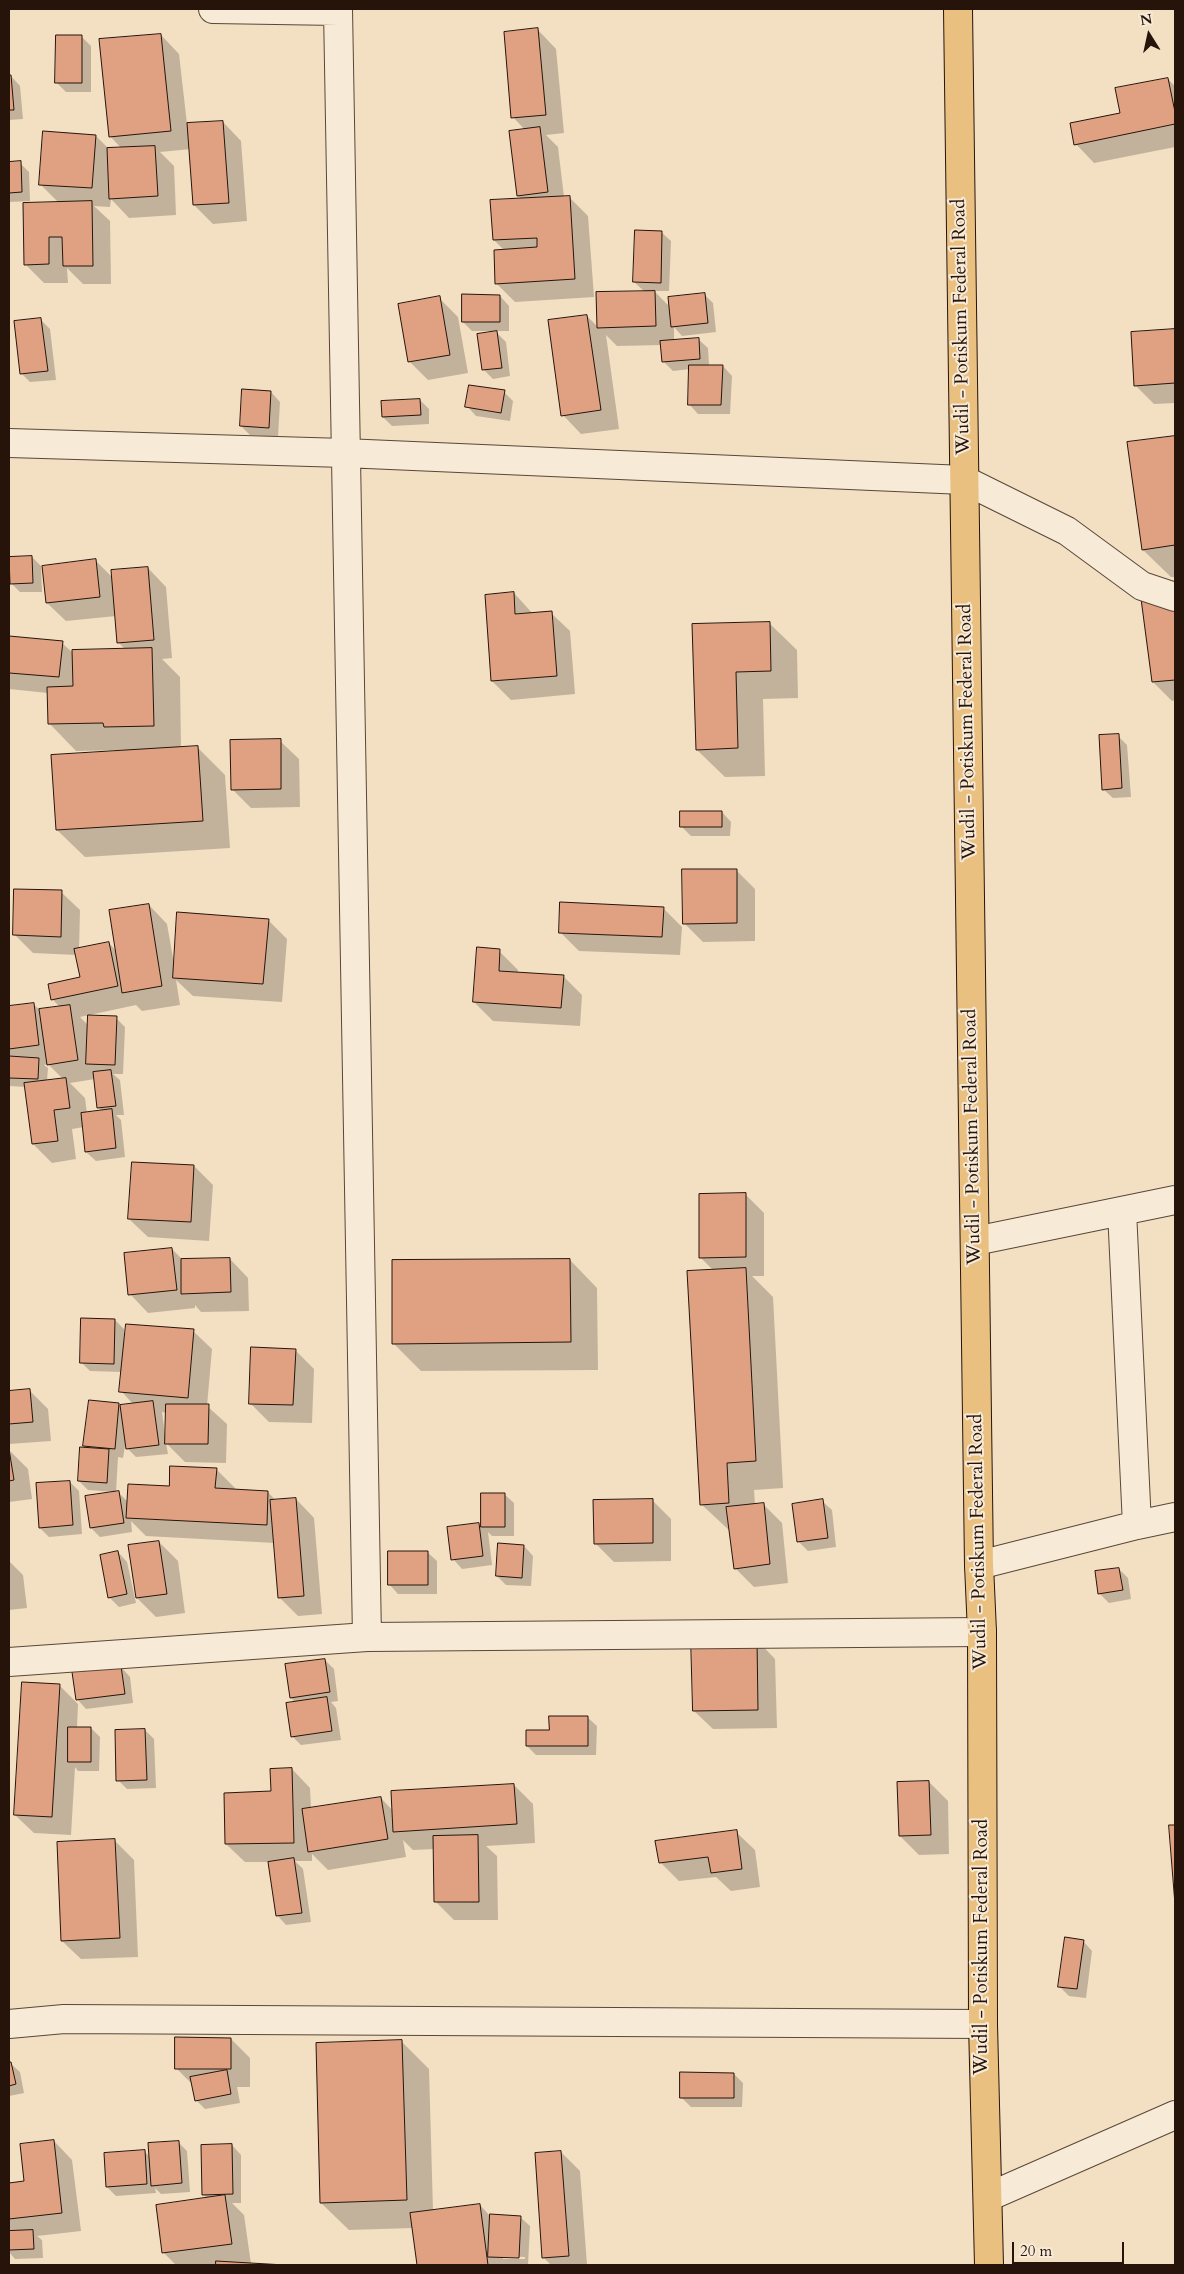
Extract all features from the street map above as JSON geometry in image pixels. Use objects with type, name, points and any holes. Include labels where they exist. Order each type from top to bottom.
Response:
[{"type":"main road","name":"Wudil - Potiskum Federal Road","points":[[958,9],[979,1565],[982,1632],[983,2024],[988,2265]]},
{"type":"street","points":[[213,9],[338,10],[344,454],[367,1637]]},
{"type":"street","points":[[9,443],[344,454],[964,480],[1067,530],[1142,586],[1175,597]]},
{"type":"street","points":[[975,1242],[1175,1200]]},
{"type":"street","points":[[1122,1211],[1137,1525]]},
{"type":"street","points":[[979,1565],[1137,1525],[1175,1518]]},
{"type":"street","points":[[9,1662],[367,1637],[982,1632]]},
{"type":"street","points":[[9,2024],[84,2019],[983,2024]]},
{"type":"street","points":[[988,2197],[1175,2115]]},
{"type":"building","points":[[538,28],[546,115],[511,118],[504,32]]},
{"type":"building","points":[[161,34],[171,131],[109,137],[99,39]]},
{"type":"building","points":[[56,35],[82,35],[82,83],[55,83]]},
{"type":"building","points":[[9,75],[11,75],[14,110],[9,110]]},
{"type":"building","points":[[1168,78],[1175,112],[1175,124],[1074,145],[1070,123],[1120,113],[1115,88]]},
{"type":"building","points":[[223,121],[229,203],[193,205],[187,123]]},
{"type":"building","points":[[540,127],[548,192],[517,196],[509,131]]},
{"type":"building","points":[[43,131],[96,135],[92,188],[39,185]]},
{"type":"building","points":[[155,146],[158,196],[109,199],[107,148]]},
{"type":"building","points":[[21,161],[22,192],[9,193],[9,162]]},
{"type":"building","points":[[570,196],[575,279],[495,284],[494,250],[537,247],[537,238],[493,240],[490,200]]},
{"type":"building","points":[[92,201],[93,266],[63,266],[62,237],[49,237],[49,264],[24,265],[23,203]]},
{"type":"building","points":[[635,230],[662,231],[661,283],[633,282]]},
{"type":"building","points":[[655,291],[656,326],[597,328],[596,292]]},
{"type":"building","points":[[705,293],[708,323],[671,327],[668,297]]},
{"type":"building","points":[[462,294],[500,295],[500,322],[462,322]]},
{"type":"building","points":[[440,296],[450,355],[408,362],[398,304]]},
{"type":"building","points":[[587,315],[601,410],[561,416],[548,320]]},
{"type":"building","points":[[41,318],[48,371],[20,374],[14,321]]},
{"type":"building","points":[[1175,329],[1175,383],[1134,386],[1131,332]]},
{"type":"building","points":[[497,331],[502,368],[482,370],[477,334]]},
{"type":"building","points":[[699,338],[700,359],[662,362],[660,341]]},
{"type":"building","points":[[689,365],[723,365],[721,405],[688,405]]},
{"type":"building","points":[[469,385],[505,390],[501,413],[465,407]]},
{"type":"building","points":[[242,389],[271,391],[269,428],[240,426]]},
{"type":"building","points":[[420,399],[421,415],[382,417],[381,401]]},
{"type":"building","points":[[1175,436],[1175,545],[1142,550],[1127,442]]},
{"type":"building","points":[[32,556],[33,583],[10,584],[9,557]]},
{"type":"building","points":[[96,559],[100,597],[46,603],[42,566]]},
{"type":"building","points":[[148,567],[154,640],[117,643],[111,570]]},
{"type":"building","points":[[1175,587],[1175,680],[1152,682],[1140,591]]},
{"type":"building","points":[[514,592],[515,614],[552,611],[557,676],[491,681],[485,595]]},
{"type":"building","points":[[770,622],[771,671],[736,672],[738,748],[696,750],[692,624]]},
{"type":"building","points":[[9,636],[63,641],[59,677],[9,673]]},
{"type":"building","points":[[152,648],[154,726],[104,727],[103,723],[48,724],[47,687],[73,686],[72,650]]},
{"type":"building","points":[[1119,734],[1122,788],[1102,790],[1099,735]]},
{"type":"building","points":[[281,739],[281,789],[231,790],[230,740]]},
{"type":"building","points":[[198,746],[203,821],[56,830],[51,755]]},
{"type":"building","points":[[680,811],[722,811],[722,827],[680,827]]},
{"type":"building","points":[[682,869],[737,869],[737,923],[683,924]]},
{"type":"building","points":[[14,889],[62,890],[61,937],[13,935]]},
{"type":"building","points":[[560,902],[664,907],[662,937],[559,933]]},
{"type":"building","points":[[149,904],[162,986],[122,993],[109,910]]},
{"type":"building","points":[[177,912],[269,919],[263,984],[173,978]]},
{"type":"building","points":[[109,942],[118,986],[51,1000],[48,984],[80,977],[74,949]]},
{"type":"building","points":[[477,947],[500,949],[499,971],[564,975],[561,1008],[473,1002]]},
{"type":"building","points":[[34,1003],[39,1045],[9,1049],[9,1006]]},
{"type":"building","points":[[70,1005],[78,1060],[47,1065],[39,1009]]},
{"type":"building","points":[[88,1015],[117,1016],[115,1065],[86,1064]]},
{"type":"building","points":[[9,1056],[39,1058],[38,1079],[9,1078]]},
{"type":"building","points":[[111,1070],[116,1106],[97,1108],[93,1072]]},
{"type":"building","points":[[66,1078],[70,1108],[54,1110],[58,1141],[32,1144],[24,1083]]},
{"type":"building","points":[[112,1109],[116,1148],[85,1152],[81,1113]]},
{"type":"building","points":[[132,1162],[194,1165],[191,1222],[128,1219]]},
{"type":"building","points":[[746,1193],[746,1257],[699,1258],[699,1194]]},
{"type":"building","points":[[172,1248],[177,1290],[128,1295],[124,1253]]},
{"type":"building","points":[[230,1258],[231,1292],[181,1294],[181,1259]]},
{"type":"building","points":[[570,1259],[571,1342],[392,1344],[392,1260]]},
{"type":"building","points":[[746,1268],[756,1461],[727,1463],[729,1503],[700,1505],[687,1271]]},
{"type":"building","points":[[81,1318],[115,1319],[114,1364],[80,1363]]},
{"type":"building","points":[[126,1324],[194,1329],[188,1398],[119,1392]]},
{"type":"building","points":[[251,1347],[296,1349],[293,1405],[249,1404]]},
{"type":"building","points":[[30,1389],[33,1422],[9,1424],[9,1391]]},
{"type":"building","points":[[89,1400],[119,1403],[115,1449],[83,1446]]},
{"type":"building","points":[[153,1401],[159,1445],[126,1449],[120,1405]]},
{"type":"building","points":[[166,1404],[209,1404],[208,1444],[165,1444]]},
{"type":"building","points":[[80,1447],[109,1449],[107,1483],[78,1481]]},
{"type":"building","points":[[9,1449],[14,1480],[9,1481]]},
{"type":"building","points":[[170,1466],[217,1468],[215,1488],[268,1491],[267,1525],[126,1518],[128,1484],[169,1486]]},
{"type":"building","points":[[70,1481],[73,1525],[39,1528],[36,1483]]},
{"type":"building","points":[[119,1491],[124,1523],[90,1528],[85,1496]]},
{"type":"building","points":[[481,1493],[505,1493],[505,1527],[481,1527]]},
{"type":"building","points":[[296,1498],[304,1596],[278,1598],[270,1500]]},
{"type":"building","points":[[653,1499],[653,1543],[594,1544],[593,1500]]},
{"type":"building","points":[[823,1499],[828,1538],[797,1542],[792,1504]]},
{"type":"building","points":[[764,1503],[770,1564],[734,1569],[726,1507]]},
{"type":"building","points":[[479,1523],[483,1556],[451,1560],[447,1527]]},
{"type":"building","points":[[159,1541],[167,1594],[136,1598],[128,1545]]},
{"type":"building","points":[[498,1543],[524,1545],[522,1578],[496,1576]]},
{"type":"building","points":[[118,1551],[127,1594],[108,1598],[100,1555]]},
{"type":"building","points":[[388,1551],[428,1551],[428,1585],[388,1585]]},
{"type":"building","points":[[1119,1568],[1123,1590],[1098,1594],[1095,1571]]},
{"type":"building","points":[[691,1639],[757,1639],[758,1710],[693,1711]]},
{"type":"building","points":[[325,1659],[330,1692],[290,1698],[285,1664]]},
{"type":"building","points":[[121,1666],[125,1694],[76,1700],[72,1672]]},
{"type":"building","points":[[22,1682],[60,1684],[52,1817],[14,1815]]},
{"type":"building","points":[[327,1697],[332,1731],[291,1737],[286,1703]]},
{"type":"building","points":[[549,1716],[588,1716],[588,1746],[526,1746],[526,1730],[549,1730]]},
{"type":"building","points":[[68,1727],[91,1727],[91,1762],[68,1762]]},
{"type":"building","points":[[145,1729],[147,1780],[116,1781],[115,1730]]},
{"type":"building","points":[[292,1768],[294,1843],[225,1844],[224,1793],[271,1791],[270,1769]]},
{"type":"building","points":[[929,1781],[931,1835],[899,1836],[897,1782]]},
{"type":"building","points":[[514,1784],[517,1824],[393,1832],[391,1791]]},
{"type":"building","points":[[381,1797],[388,1839],[308,1852],[302,1809]]},
{"type":"building","points":[[1169,1825],[1175,1825],[1175,1904]]},
{"type":"building","points":[[737,1830],[742,1869],[711,1873],[708,1857],[659,1863],[655,1841]]},
{"type":"building","points":[[478,1835],[479,1902],[434,1902],[433,1836]]},
{"type":"building","points":[[115,1839],[120,1938],[61,1941],[57,1842]]},
{"type":"building","points":[[294,1858],[302,1913],[276,1916],[268,1862]]},
{"type":"building","points":[[1065,1937],[1084,1940],[1077,1989],[1058,1987]]},
{"type":"building","points":[[175,2037],[231,2038],[231,2069],[175,2069]]},
{"type":"building","points":[[402,2040],[407,2200],[320,2203],[316,2043]]},
{"type":"building","points":[[9,2062],[11,2062],[16,2084],[9,2086]]},
{"type":"building","points":[[227,2070],[231,2094],[195,2101],[190,2077]]},
{"type":"building","points":[[680,2072],[734,2073],[734,2098],[680,2098]]},
{"type":"building","points":[[54,2140],[62,2213],[9,2219],[9,2183],[24,2181],[20,2144]]},
{"type":"building","points":[[179,2141],[182,2183],[151,2186],[148,2143]]},
{"type":"building","points":[[232,2144],[233,2194],[202,2195],[201,2145]]},
{"type":"building","points":[[145,2150],[147,2184],[106,2187],[104,2153]]},
{"type":"building","points":[[561,2151],[569,2256],[542,2258],[535,2153]]},
{"type":"building","points":[[225,2195],[232,2244],[162,2253],[156,2205]]},
{"type":"building","points":[[480,2204],[488,2265],[417,2265],[410,2213]]},
{"type":"building","points":[[490,2214],[521,2216],[519,2258],[488,2257]]},
{"type":"building","points":[[33,2230],[34,2249],[9,2250],[9,2231]]},
{"type":"building","points":[[216,2261],[285,2265],[216,2265]]}]
